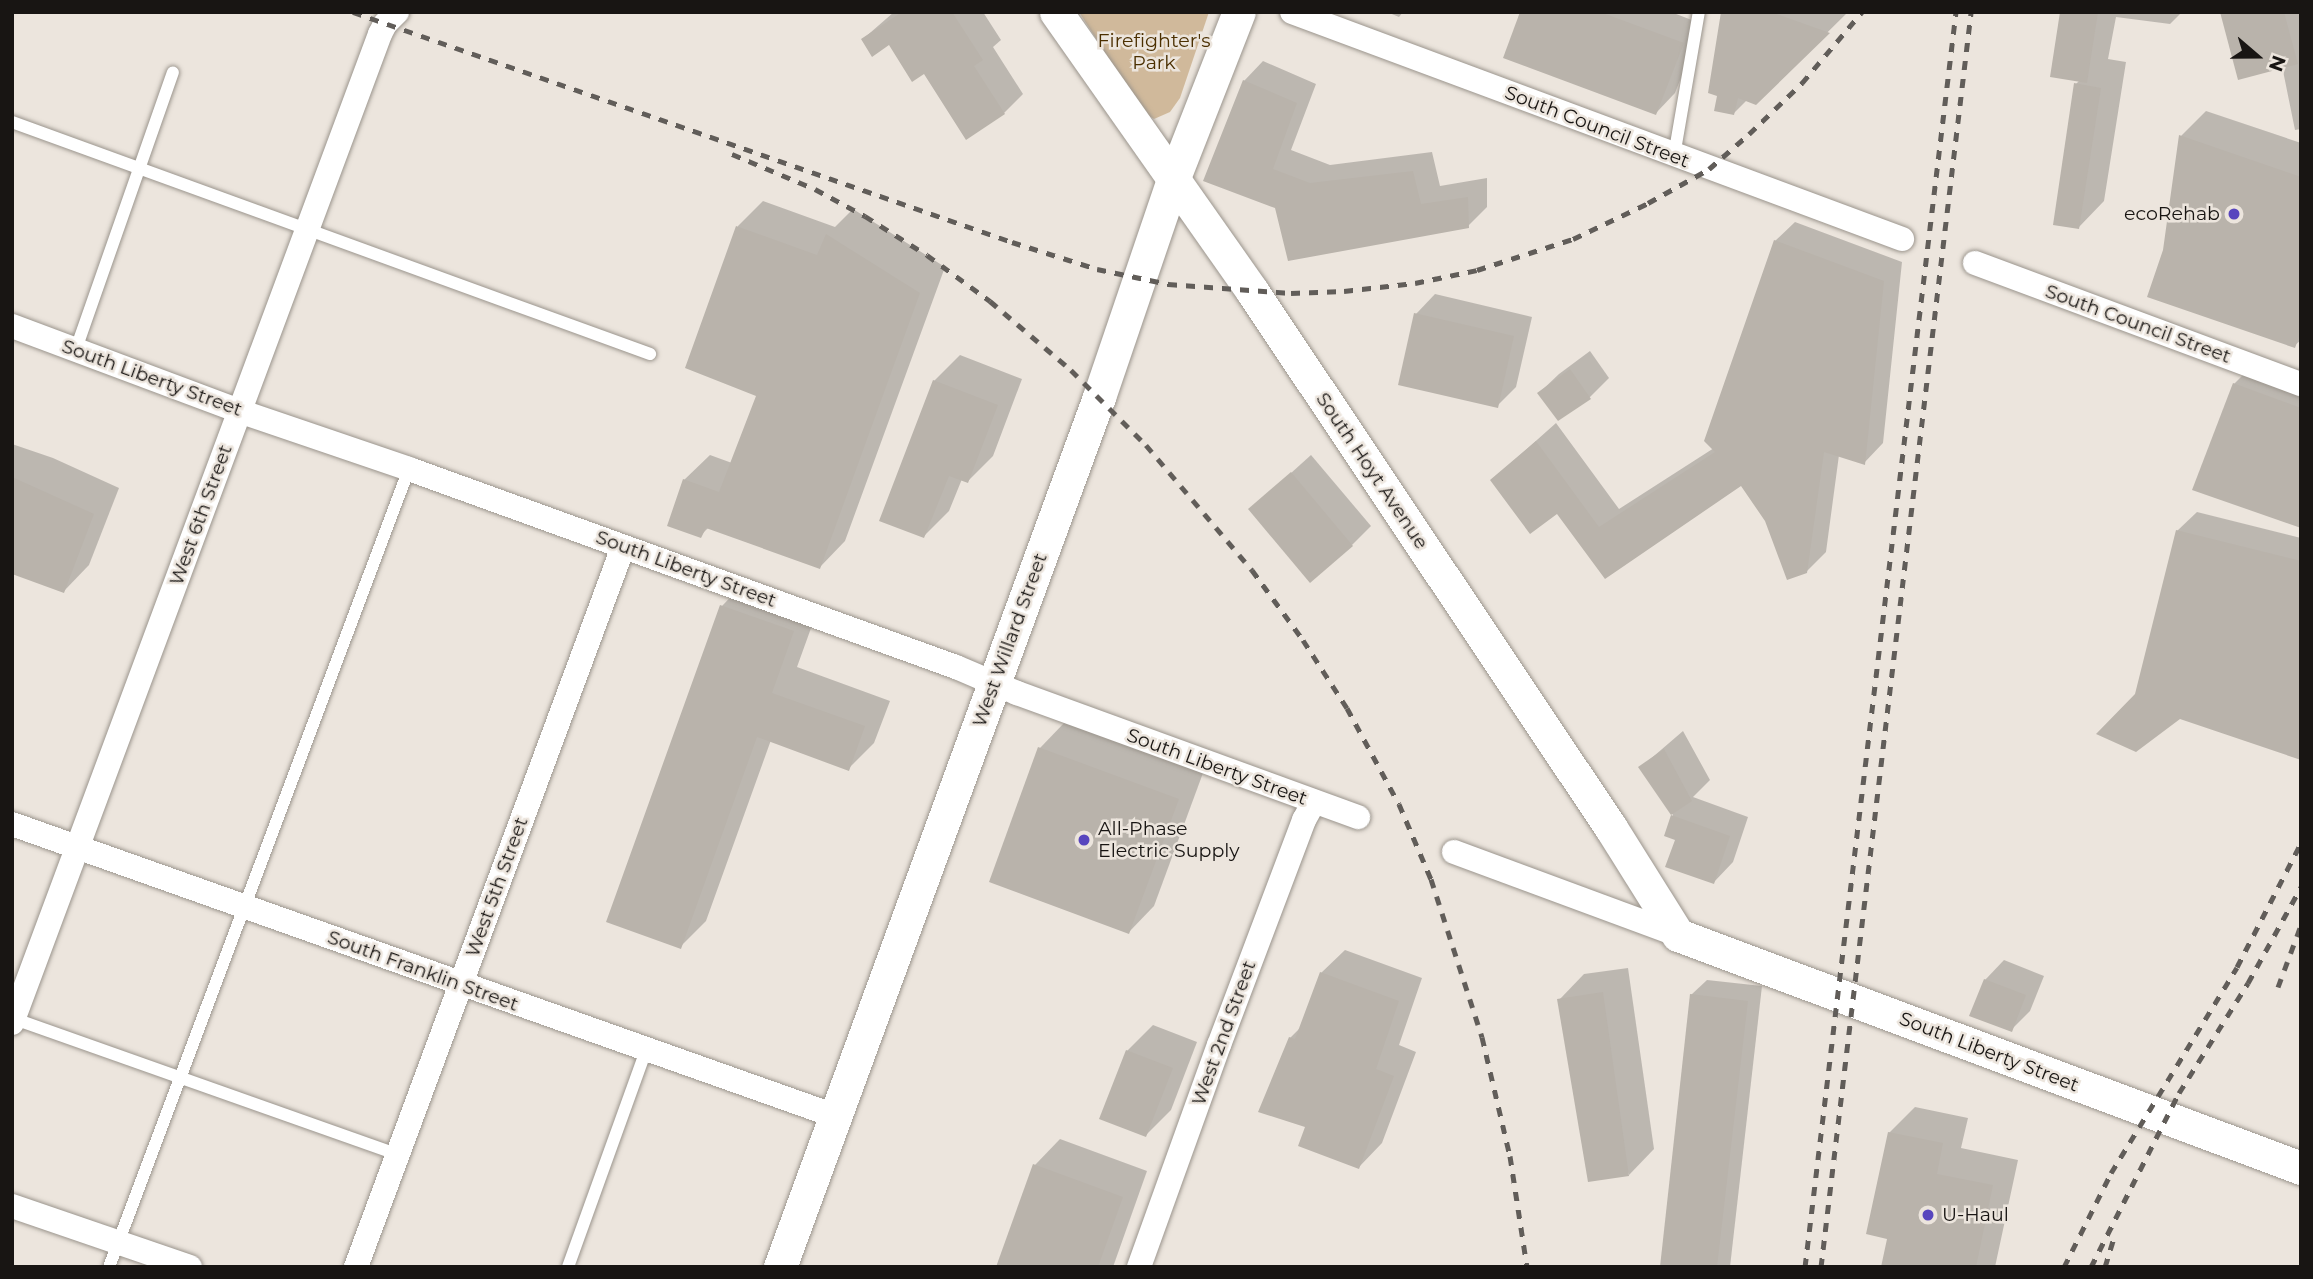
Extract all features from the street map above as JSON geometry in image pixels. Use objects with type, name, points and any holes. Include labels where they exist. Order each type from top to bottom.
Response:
[{"type":"main road","name":"South Hoyt Avenue","points":[[1056,12],[1252,291],[1611,828],[1678,935]]},
{"type":"main road","name":"West Willard Street","points":[[780,1267],[1099,397],[1173,180],[1239,12]]},
{"type":"main road","name":"South Liberty Street","points":[[1678,935],[2301,1168]]},
{"type":"street","name":"West 6th Street","points":[[13,1020],[380,34],[397,12]]},
{"type":"street","name":"South Council Street","points":[[1292,12],[1902,239]]},
{"type":"street","name":"South Council Street","points":[[1975,264],[2301,384]]},
{"type":"street","name":"South Liberty Street","points":[[12,326],[239,411],[624,547],[1358,817]]},
{"type":"street","name":"West 5th Street","points":[[356,1267],[624,547]]},
{"type":"street","name":"West 2nd Street","points":[[1139,1267],[1219,1045],[1304,820],[1314,802]]},
{"type":"street","name":"South Franklin Street","points":[[12,824],[835,1116]]},
{"type":"street","points":[[1454,852],[1678,935]]},
{"type":"street","points":[[12,1206],[113,1255],[190,1267]]},
{"type":"lane","points":[[1674,156],[1699,12]]},
{"type":"lane","points":[[76,349],[173,72]]},
{"type":"lane","points":[[12,122],[650,354]]},
{"type":"lane","points":[[113,1255],[247,907],[409,469]]},
{"type":"lane","points":[[13,1020],[397,1154]]},
{"type":"lane","points":[[568,1267],[646,1050]]},
{"type":"green space","name":"Firefighter's Park","points":[[1079,12],[1209,12],[1180,98],[1170,112],[1154,119],[1143,112]]},
{"type":"building","points":[[902,12],[952,12],[983,60],[974,66],[1005,114],[966,140],[924,74],[912,82],[889,45],[872,57],[861,39]]},
{"type":"building","points":[[1520,12],[1600,12],[1684,43],[1656,115],[1503,58]]},
{"type":"building","points":[[1721,12],[1771,12],[1830,33],[1756,105],[1738,98],[1734,115],[1714,111],[1717,96],[1708,93]]},
{"type":"building","points":[[2060,12],[2098,12],[2087,83],[2050,77]]},
{"type":"building","points":[[2220,12],[2284,12],[2298,64],[2238,80]]},
{"type":"building","points":[[1243,80],[1297,103],[1273,169],[1310,183],[1413,171],[1421,204],[1468,197],[1469,228],[1288,261],[1275,208],[1203,181]]},
{"type":"building","points":[[2074,83],[2101,88],[2079,229],[2053,225]]},
{"type":"building","name":"ecoRehab","points":[[2179,135],[2301,177],[2301,331],[2295,348],[2147,297],[2163,250]]},
{"type":"building","points":[[736,226],[817,255],[826,234],[920,293],[820,569],[706,528],[701,538],[667,526],[683,479],[719,492],[756,396],[685,368]]},
{"type":"building","points":[[1774,240],[1884,281],[1865,465],[1824,452],[1807,573],[1787,580],[1765,521],[1741,486],[1605,579],[1557,514],[1530,534],[1490,480],[1536,441],[1599,527],[1715,452],[1704,441]]},
{"type":"building","points":[[1414,313],[1514,336],[1498,408],[1398,385]]},
{"type":"building","points":[[1570,369],[1591,399],[1558,421],[1537,393]]},
{"type":"building","points":[[933,380],[998,405],[968,483],[949,476],[924,538],[879,521]]},
{"type":"building","points":[[2233,383],[2301,408],[2301,528],[2192,490]]},
{"type":"building","points":[[1291,472],[1353,546],[1310,583],[1248,509]]},
{"type":"building","points":[[12,477],[94,514],[64,593],[12,574]]},
{"type":"building","points":[[2176,530],[2301,561],[2301,760],[2180,719],[2136,752],[2096,734],[2135,694]]},
{"type":"building","points":[[720,605],[794,631],[772,693],[865,726],[849,771],[757,737],[681,949],[606,922]]},
{"type":"building","name":"All-Phase Electric Supply","points":[[1038,747],[1179,799],[1129,934],[989,882]]},
{"type":"building","points":[[1664,749],[1692,801],[1671,815],[1638,767]]},
{"type":"building","points":[[1671,815],[1730,836],[1714,884],[1665,867],[1675,840],[1664,836]]},
{"type":"building","points":[[1320,972],[1399,1001],[1376,1069],[1394,1076],[1359,1169],[1298,1146],[1305,1127],[1258,1112],[1289,1037],[1295,1039]]},
{"type":"building","points":[[1984,979],[2026,995],[2012,1032],[1969,1016]]},
{"type":"building","points":[[1603,992],[1629,1176],[1588,1182],[1557,999]]},
{"type":"building","points":[[1690,994],[1748,1001],[1717,1267],[1660,1267]]},
{"type":"building","points":[[1126,1050],[1173,1068],[1146,1137],[1099,1119]]},
{"type":"building","name":"U-Haul","points":[[1888,1132],[1943,1143],[1937,1174],[1993,1185],[1976,1267],[1881,1267],[1887,1239],[1866,1234]]},
{"type":"building","points":[[1033,1164],[1123,1197],[1098,1267],[996,1267]]},
{"type":"railway","points":[[353,12],[1012,242],[1097,269],[1168,284],[1291,293],[1344,291],[1415,283],[1477,270],[1573,239],[1648,203],[1709,169],[1749,134],[1802,83],[1862,12]]},
{"type":"railway","points":[[1805,1267],[1956,12]]},
{"type":"railway","points":[[1821,1267],[1971,12]]},
{"type":"railway","points":[[732,154],[815,189],[865,216],[927,255],[990,301],[1071,370],[1146,445],[1252,570],[1303,640],[1347,708],[1399,804],[1431,879],[1482,1037],[1510,1156],[1527,1267]]},
{"type":"railway","points":[[2064,1267],[2111,1173],[2237,967],[2301,843]]},
{"type":"railway","points":[[2091,1267],[2179,1093],[2248,983],[2301,887]]},
{"type":"railway","points":[[2278,987],[2301,925]]},
{"type":"railway","points":[[2105,1267],[2114,1237]]},
{"type":"place","name":"ecoRehab","points":[[2234,214]]},
{"type":"place","name":"All-Phase Electric Supply","points":[[1084,840]]},
{"type":"place","name":"U-Haul","points":[[1928,1215]]}]
